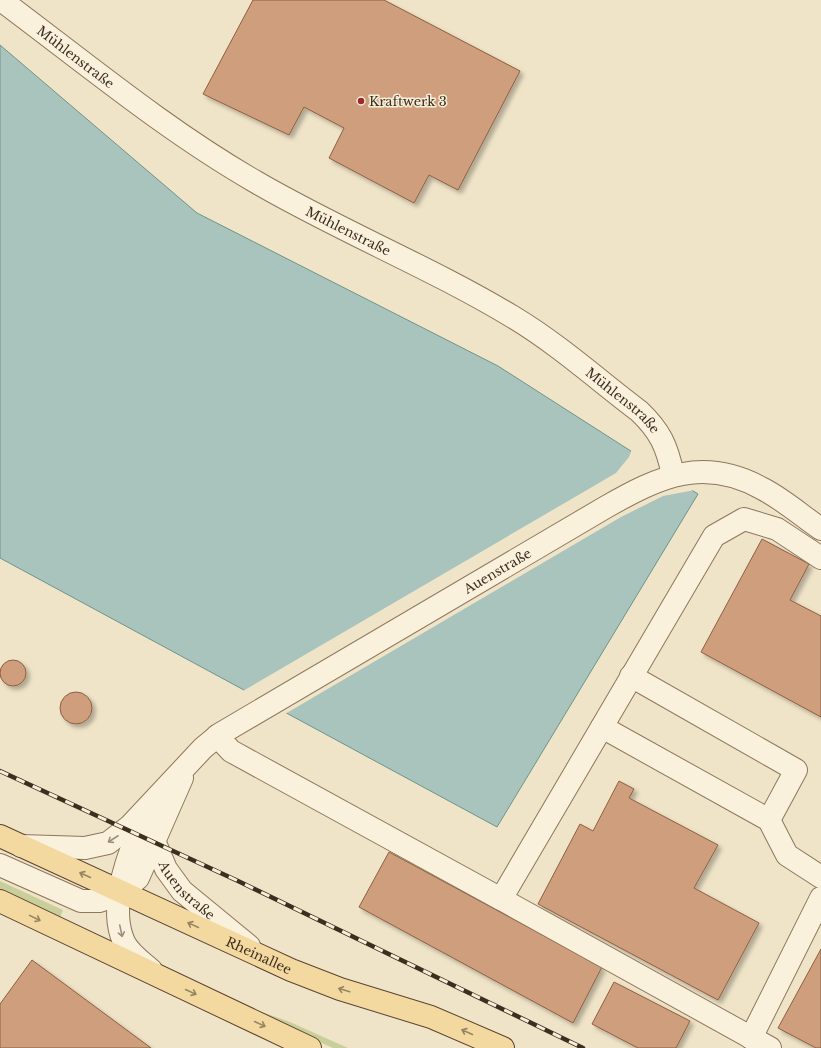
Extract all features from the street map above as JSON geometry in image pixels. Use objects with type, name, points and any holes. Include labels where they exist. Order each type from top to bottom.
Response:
[{"type":"main road","name":"Rheinallee","points":[[0,836],[266,960],[316,980],[431,1017],[503,1048]]},
{"type":"main road","points":[[0,901],[310,1048]]},
{"type":"street","name":"Mühlenstraße","points":[[1,0],[159,118],[216,158],[304,209],[488,302],[531,328],[639,411],[653,425],[667,450],[673,475]]},
{"type":"street","name":"Auenstraße","points":[[22,847],[85,848],[101,845],[113,840],[126,829],[202,748],[217,736],[629,494],[673,475],[700,472],[720,473],[740,478],[764,489],[821,529]]},
{"type":"street","points":[[501,899],[714,536],[744,519],[777,529],[821,558]]},
{"type":"street","points":[[632,676],[796,770],[769,820]]},
{"type":"street","points":[[602,727],[769,820],[787,855],[821,876]]},
{"type":"street","points":[[217,736],[231,751],[770,1048]]},
{"type":"street","name":"Auenstraße","points":[[0,865],[81,901],[100,901],[120,892],[138,878],[155,843],[189,762]]},
{"type":"street","name":"Auenstraße","points":[[151,803],[124,867],[120,892],[120,925],[124,943],[132,953],[157,976]]},
{"type":"street","name":"Rheinallee","points":[[0,829],[22,847]]},
{"type":"street","name":"Auenstraße","points":[[155,843],[166,869],[182,891],[266,960]]},
{"type":"street","points":[[752,1038],[821,898]]},
{"type":"green space","points":[[0,881],[63,910],[60,918],[0,890]]},
{"type":"green space","points":[[235,1002],[290,1022],[348,1048],[333,1048],[234,1004]]},
{"type":"water","points":[[0,45],[197,213],[498,366],[698,494],[497,827],[0,558]]},
{"type":"pier","points":[[632,449],[695,490],[663,496],[621,517],[285,714],[243,691],[616,473],[629,457]]},
{"type":"building","name":"Kraftwerk 3","points":[[253,0],[384,0],[520,71],[458,190],[429,175],[414,203],[329,158],[344,128],[304,107],[289,135],[203,94]]},
{"type":"building","points":[[762,539],[809,564],[790,600],[821,616],[821,717],[701,652]]},
{"type":"building","points":[[13,660],[22,664],[26,673],[22,682],[13,686],[4,682],[0,673],[4,664]]},
{"type":"building","points":[[76,692],[85,695],[89,699],[92,708],[89,717],[85,721],[76,724],[67,721],[63,717],[60,708],[63,699],[67,695]]},
{"type":"building","points":[[619,781],[634,789],[629,798],[718,845],[694,888],[759,923],[718,1000],[538,904],[580,824],[593,831]]},
{"type":"building","points":[[389,852],[602,967],[573,1023],[359,907]]},
{"type":"building","points":[[821,949],[821,1048],[816,1048],[778,1028]]},
{"type":"building","points":[[32,960],[151,1048],[0,1048],[0,1004]]},
{"type":"building","points":[[614,982],[690,1021],[676,1048],[638,1048],[592,1024]]},
{"type":"railway","points":[[0,771],[238,881],[583,1048]]},
{"type":"place","name":"Kraftwerk 3","points":[[361,101]]}]
